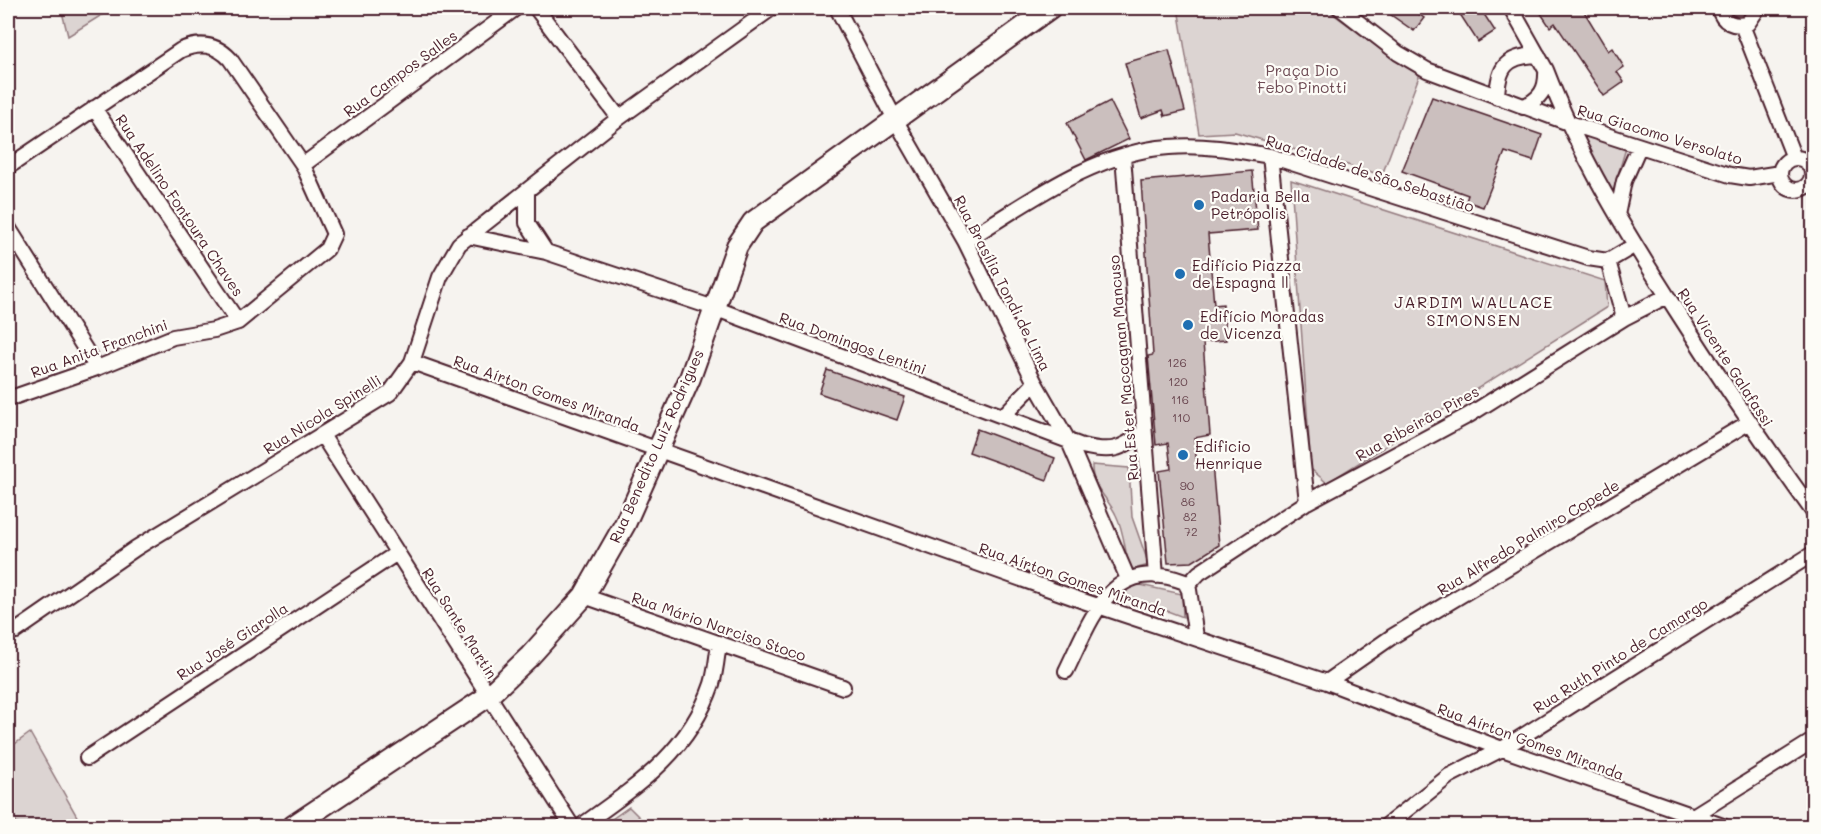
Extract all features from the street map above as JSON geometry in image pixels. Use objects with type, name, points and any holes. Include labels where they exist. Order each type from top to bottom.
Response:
[{"type":"street","name":"Rua Campos Salles","points":[[303,165],[516,8]]},
{"type":"street","points":[[536,8],[619,118]]},
{"type":"street","name":"Rua Nicola Spinelli","points":[[16,631],[136,548],[390,393],[412,362],[440,277],[452,252],[468,236],[619,118],[772,8]]},
{"type":"street","name":"Rua Brasília Tondi de Lima","points":[[837,8],[896,122],[965,241],[1035,382],[1069,442],[1128,579]]},
{"type":"street","name":"Rua Benedito Luiz Rodrigues","points":[[293,826],[487,697],[530,656],[584,596],[625,524],[690,378],[737,246],[753,222],[896,122],[1050,8]]},
{"type":"street","points":[[1340,8],[1398,53],[1427,70],[1523,107],[1540,97],[1547,81],[1546,70],[1511,8]]},
{"type":"street","points":[[1719,8],[1724,19],[1735,25],[1742,25],[1753,18],[1758,8]]},
{"type":"street","points":[[1742,25],[1794,158],[1809,165],[1813,176],[1808,184],[1795,190],[1785,186],[1780,173],[1785,163],[1794,158]]},
{"type":"street","points":[[8,167],[181,50],[202,44],[212,47],[230,59],[303,165],[334,234],[327,249],[238,322]]},
{"type":"street","points":[[1497,98],[1498,85],[1506,64],[1515,57],[1538,55]]},
{"type":"street","name":"Rua Vicente Galafassi","points":[[1546,70],[1566,122],[1635,245],[1748,423],[1814,513]]},
{"type":"street","name":"Rua Giacomo Versolato","points":[[1523,107],[1730,175],[1749,178],[1780,173]]},
{"type":"street","name":"Rua Adelino Fontoura Chaves","points":[[94,108],[238,322]]},
{"type":"street","name":"Rua Cidade de São Sebastião","points":[[965,241],[1066,179],[1123,156],[1167,147],[1228,148],[1270,156],[1540,244],[1608,261]]},
{"type":"street","points":[[1617,215],[1624,181],[1639,147]]},
{"type":"street","name":"Rua Ester Maccagnan Mancuso","points":[[1123,156],[1156,576]]},
{"type":"street","points":[[1270,156],[1307,502]]},
{"type":"street","points":[[527,192],[527,223],[546,252]]},
{"type":"street","points":[[8,227],[97,368]]},
{"type":"street","name":"Rua Domingos Lentini","points":[[468,236],[546,252],[714,309],[1069,442],[1113,450],[1122,448],[1144,432]]},
{"type":"street","points":[[1623,318],[1608,261],[1635,245]]},
{"type":"street","name":"Rua Ribeirão Pires","points":[[1188,585],[1199,573],[1307,502],[1469,416],[1623,318],[1666,296]]},
{"type":"street","name":"Rua Anita Franchini","points":[[8,399],[97,368],[173,337],[214,330],[238,322]]},
{"type":"street","name":"Rua Aírton Gomes Miranda","points":[[412,362],[1098,606],[1326,682],[1502,749],[1723,826]]},
{"type":"street","points":[[1003,416],[1035,382]]},
{"type":"street","name":"Rua Alfredo Palmiro Copede","points":[[1326,682],[1393,636],[1748,423]]},
{"type":"street","name":"Rua Sante Martin","points":[[322,435],[487,697],[572,826]]},
{"type":"street","name":"Rua Ruth Pinto de Camargo","points":[[1386,826],[1449,776],[1502,749],[1814,552]]},
{"type":"street","name":"Rua José Giarolla","points":[[87,758],[397,553]]},
{"type":"street","points":[[1066,672],[1098,606],[1113,588],[1128,579],[1156,576],[1171,578],[1188,585],[1196,637]]},
{"type":"street","name":"Rua Mário Narciso Stoco","points":[[584,596],[843,687]]},
{"type":"street","points":[[581,826],[650,777],[693,728],[713,681],[719,643]]},
{"type":"street","points":[[1693,816],[1814,740]]},
{"type":"green space","points":[[61,8],[113,8],[68,36]]},
{"type":"green space","name":"Praça Dio Febo Pinotti","points":[[1178,8],[1325,8],[1390,56],[1421,71],[1382,175],[1235,132],[1199,134]]},
{"type":"green space","points":[[1579,132],[1626,148],[1611,198]]},
{"type":"green space","points":[[1291,180],[1605,281],[1607,307],[1327,483],[1311,469]]},
{"type":"green space","points":[[1092,465],[1129,468],[1132,517],[1149,565],[1130,570],[1119,521],[1094,479]]},
{"type":"green space","points":[[1131,583],[1182,594],[1183,617],[1125,595]]},
{"type":"green space","points":[[30,733],[84,826],[19,826],[8,809],[8,749]]},
{"type":"green space","points":[[629,807],[648,826],[602,826]]},
{"type":"building","points":[[1381,8],[1410,8],[1424,18],[1414,31]]},
{"type":"building","points":[[1456,8],[1480,8],[1495,31],[1478,42]]},
{"type":"building","points":[[1548,8],[1582,8],[1608,51],[1612,48],[1624,67],[1617,72],[1624,82],[1604,96],[1555,23],[1550,27],[1540,12]]},
{"type":"building","points":[[1169,50],[1185,111],[1165,116],[1163,110],[1141,118],[1125,63]]},
{"type":"building","points":[[1432,97],[1542,135],[1533,161],[1505,152],[1483,207],[1466,201],[1468,195],[1402,171]]},
{"type":"building","points":[[1110,101],[1129,139],[1086,160],[1067,123]]},
{"type":"building","points":[[1252,171],[1258,230],[1208,234],[1214,305],[1223,304],[1226,340],[1203,342],[1210,435],[1194,438],[1197,465],[1212,463],[1219,545],[1192,562],[1168,563],[1159,471],[1171,469],[1168,443],[1156,445],[1148,356],[1153,355],[1141,181]]},
{"type":"building","points":[[827,370],[905,397],[897,420],[819,393]]},
{"type":"building","points":[[977,429],[1055,458],[1047,480],[969,452]]},
{"type":"place","name":"Padaria Bella Petrópolis","points":[[1199,205]]},
{"type":"place","name":"Edifício Piazza de Espagna ll","points":[[1180,274]]},
{"type":"place","name":"Edifício Moradas de Vicenza","points":[[1188,325]]},
{"type":"place","name":"Edificio Henrique","points":[[1183,455]]},
{"type":"district","name":"JARDIM WALLACE SIMONSEN","points":[[1474,310]]}]
